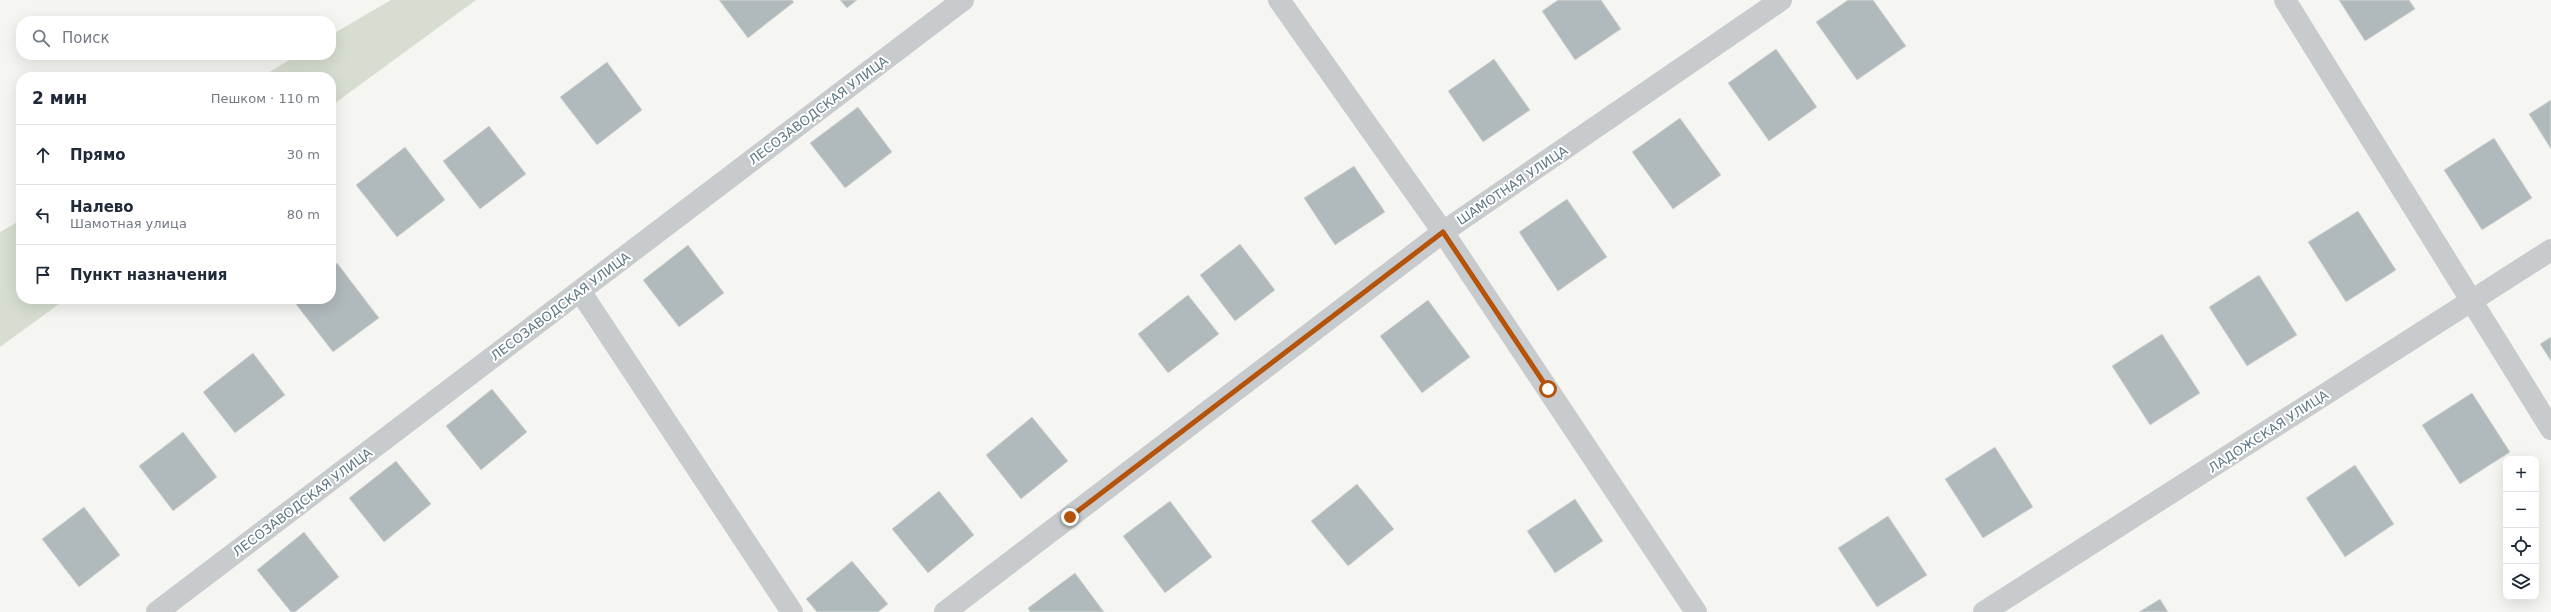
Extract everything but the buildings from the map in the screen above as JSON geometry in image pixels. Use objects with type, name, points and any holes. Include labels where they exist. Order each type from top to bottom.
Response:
[{"type":"street","name":"ЛЕСОЗАВОДСКАЯ УЛИЦА","points":[[157,612],[963,0]]},
{"type":"street","points":[[1280,0],[1443,232],[1696,612]]},
{"type":"street","name":"ШАМОТНАЯ УЛИЦА","points":[[945,612],[1443,232],[1781,0]]},
{"type":"street","points":[[2285,0],[2470,302],[2551,429]]},
{"type":"street","name":"ЛАДОЖСКАЯ УЛИЦА","points":[[1984,612],[2551,250]]},
{"type":"street","points":[[580,291],[792,612]]},
{"type":"shaded area","points":[[391,0],[476,0],[336,102],[336,72],[269,72],[290,60],[336,60],[336,32]]},
{"type":"shaded area","points":[[16,223],[16,304],[59,304],[0,347],[0,232]]},
{"type":"route","points":[[1070,517],[1443,232],[1548,389]]}]
